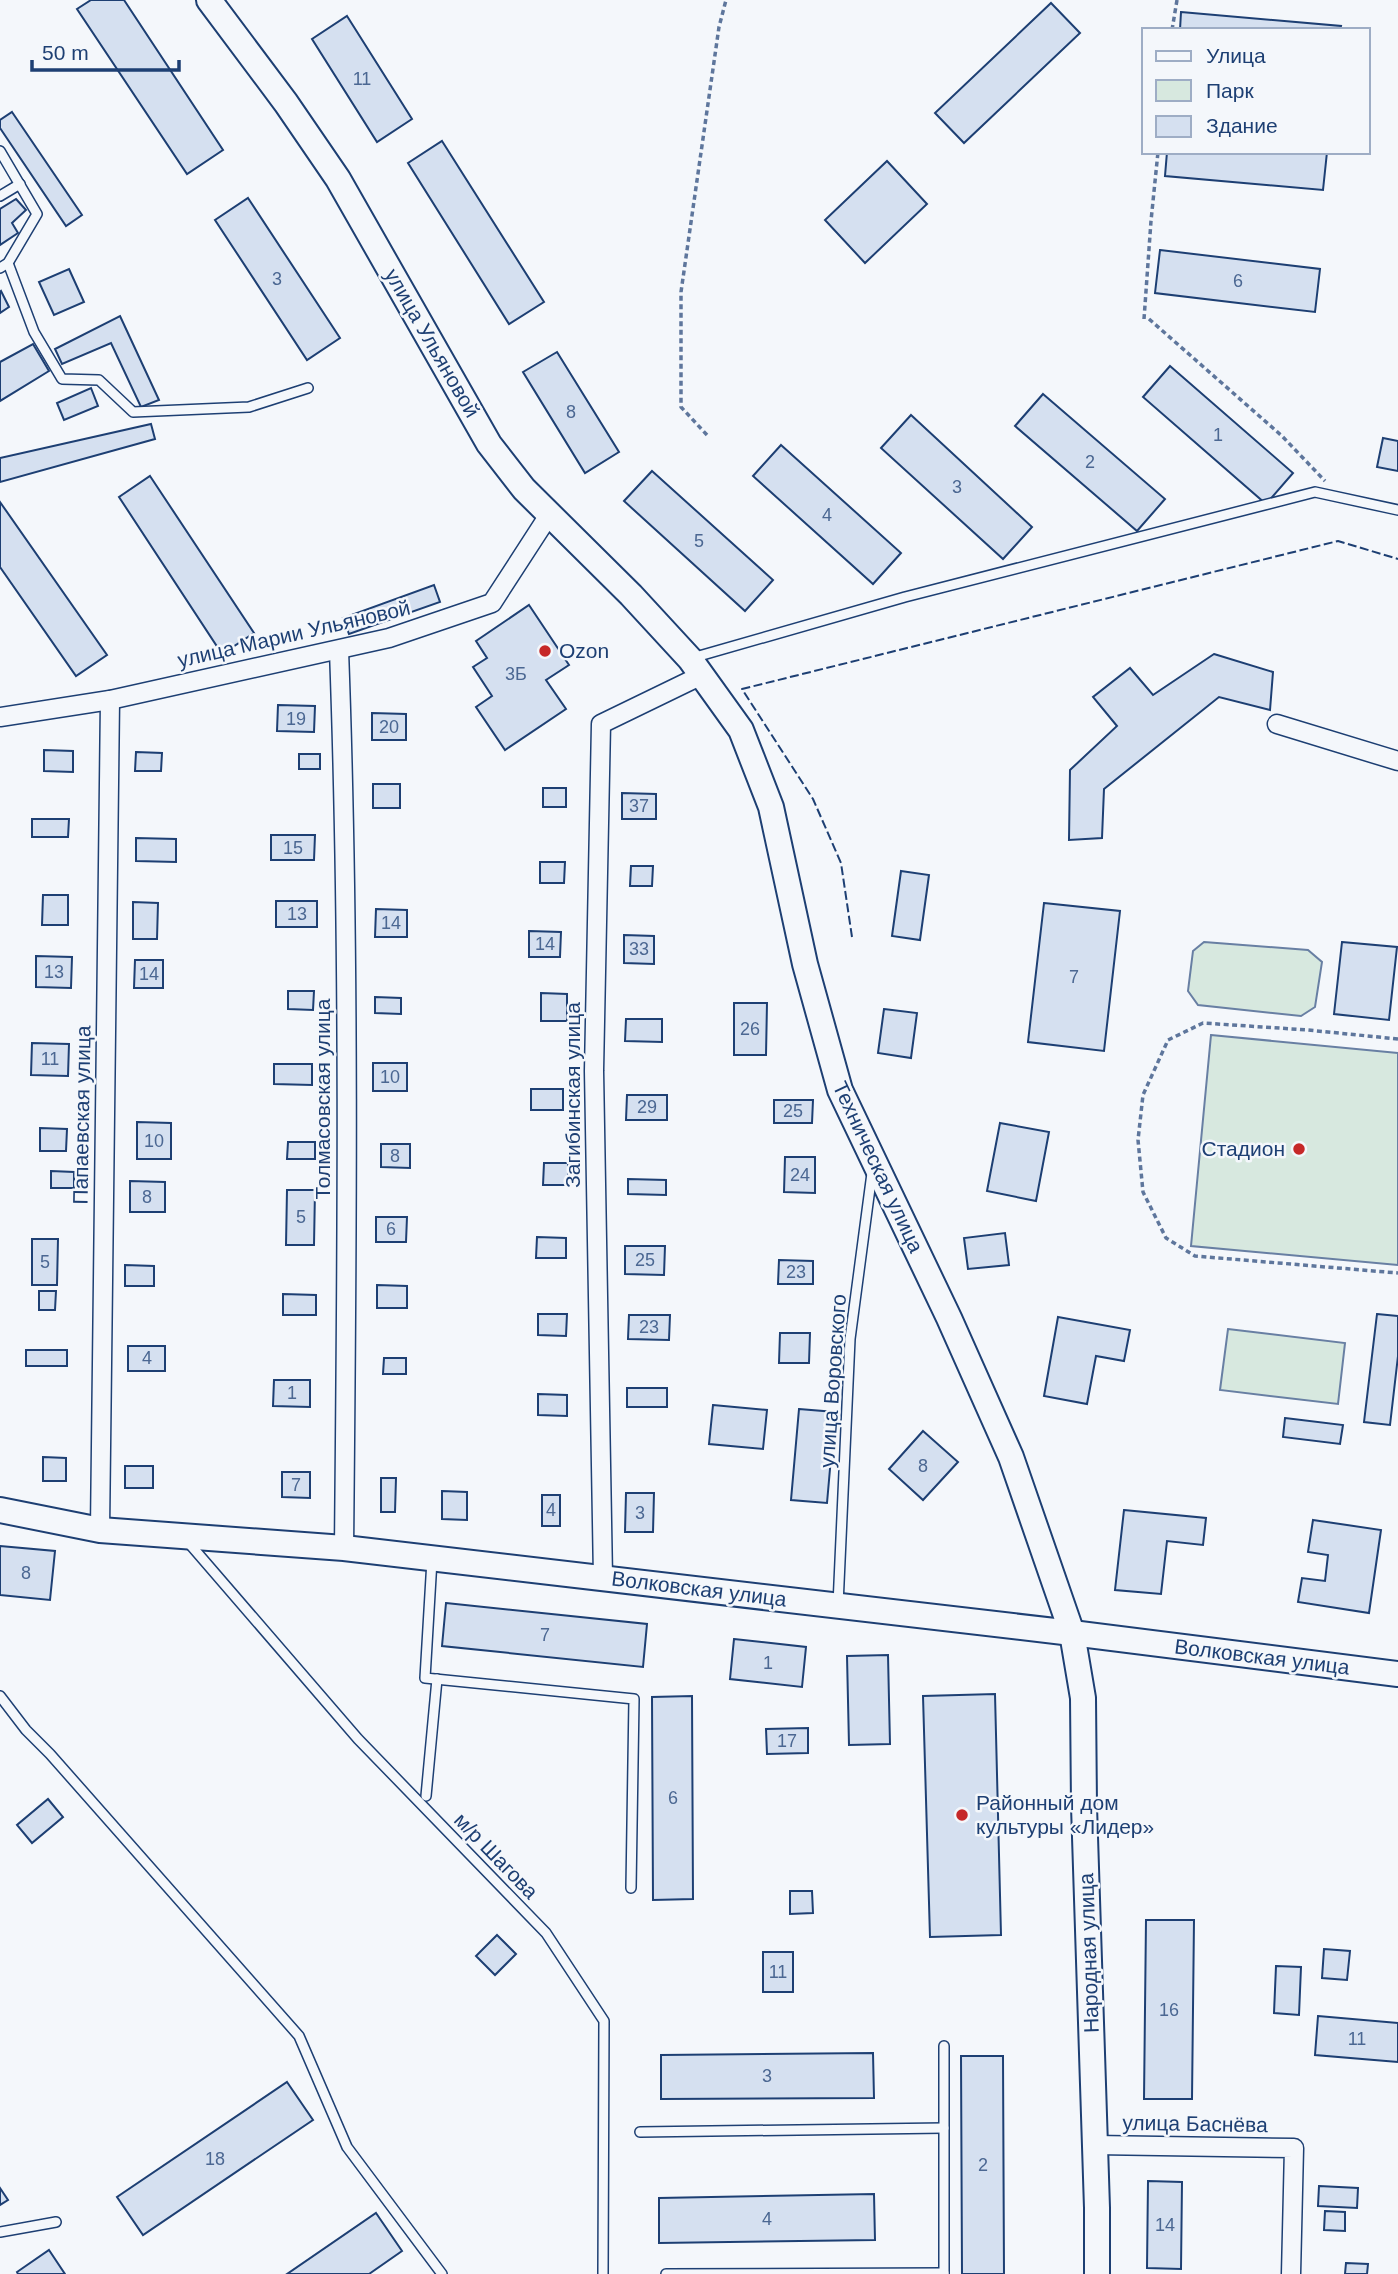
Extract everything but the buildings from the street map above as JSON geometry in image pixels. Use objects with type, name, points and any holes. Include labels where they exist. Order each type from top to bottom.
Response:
[{"type":"street","name":"улица Ульяновой","points":[[209,0],[286,103],[338,179],[489,444],[524,489],[631,595],[696,667]]},
{"type":"street","name":"улица Марии Ульяновой","points":[[0,718],[110,700],[340,650],[389,638],[492,603],[549,515]]},
{"type":"street","name":"Толмасовская улица","points":[[340,650],[344,766],[347,1239],[344,1548]]},
{"type":"street","name":"Техническая улица","points":[[696,667],[741,730],[771,807],[805,964],[840,1090],[949,1318],[1011,1457],[1072,1633]]},
{"type":"street","name":"Загибинская улица","points":[[603,1578],[594,1070],[601,724],[696,667]]},
{"type":"street","name":"Папаевская улица","points":[[100,1530],[110,700]]},
{"type":"street","points":[[1277,724],[1398,761]]},
{"type":"street","name":"Волковская улица","points":[[0,1510],[100,1530],[344,1548],[1398,1674]]},
{"type":"street","name":"Народная улица","points":[[1072,1633],[1083,1698],[1097,2274]]},
{"type":"street","name":"улица Баснёва","points":[[1095,2145],[1294,2148],[1291,2274]]},
{"type":"lane","points":[[0,151],[37,214],[4,265],[34,332],[62,379],[99,380],[133,412],[250,407],[308,388]]},
{"type":"lane","points":[[0,196],[20,184]]},
{"type":"lane","points":[[696,667],[905,597],[1315,492],[1398,510]]},
{"type":"lane","name":"улица Воровского","points":[[838,1606],[850,1339],[874,1161]]},
{"type":"lane","name":"м/р Шагова","points":[[182,1535],[358,1740],[546,1933],[604,2021],[603,2274]]},
{"type":"lane","points":[[432,1558],[425,1678],[634,1699],[631,1888]]},
{"type":"lane","points":[[426,1796],[437,1679]]},
{"type":"lane","points":[[0,1696],[26,1730],[299,2036],[347,2147],[442,2274]]},
{"type":"lane","points":[[666,2274],[944,2273],[944,2046]]},
{"type":"lane","points":[[640,2132],[944,2128]]},
{"type":"lane","points":[[0,2232],[56,2222]]},
{"type":"path","points":[[707,435],[681,407],[681,292],[719,27],[726,0]]},
{"type":"path","points":[[1172,28],[1177,0]]},
{"type":"path","points":[[1158,154],[1151,221],[1147,319],[1283,436],[1343,499]]},
{"type":"path","points":[[1398,1040],[1308,1030],[1203,1023],[1168,1040],[1143,1095],[1138,1140],[1143,1192],[1166,1238],[1195,1256],[1398,1273]]},
{"type":"green space","points":[[1204,942],[1308,950],[1322,962],[1315,1007],[1301,1016],[1198,1005],[1188,991],[1193,951]]},
{"type":"green space","name":"Стадион","points":[[1211,1035],[1398,1053],[1398,1265],[1191,1246]]},
{"type":"green space","points":[[1228,1329],[1345,1343],[1338,1404],[1220,1390]]},
{"type":"fence","points":[[852,937],[841,863],[813,799],[742,689],[1338,541],[1398,559]]},
{"type":"place","name":"Ozon","points":[[545,651]]},
{"type":"place","name":"Стадион","points":[[1299,1149]]},
{"type":"place","name":"Районный дом культуры «Лидер»","points":[[962,1815]]}]
